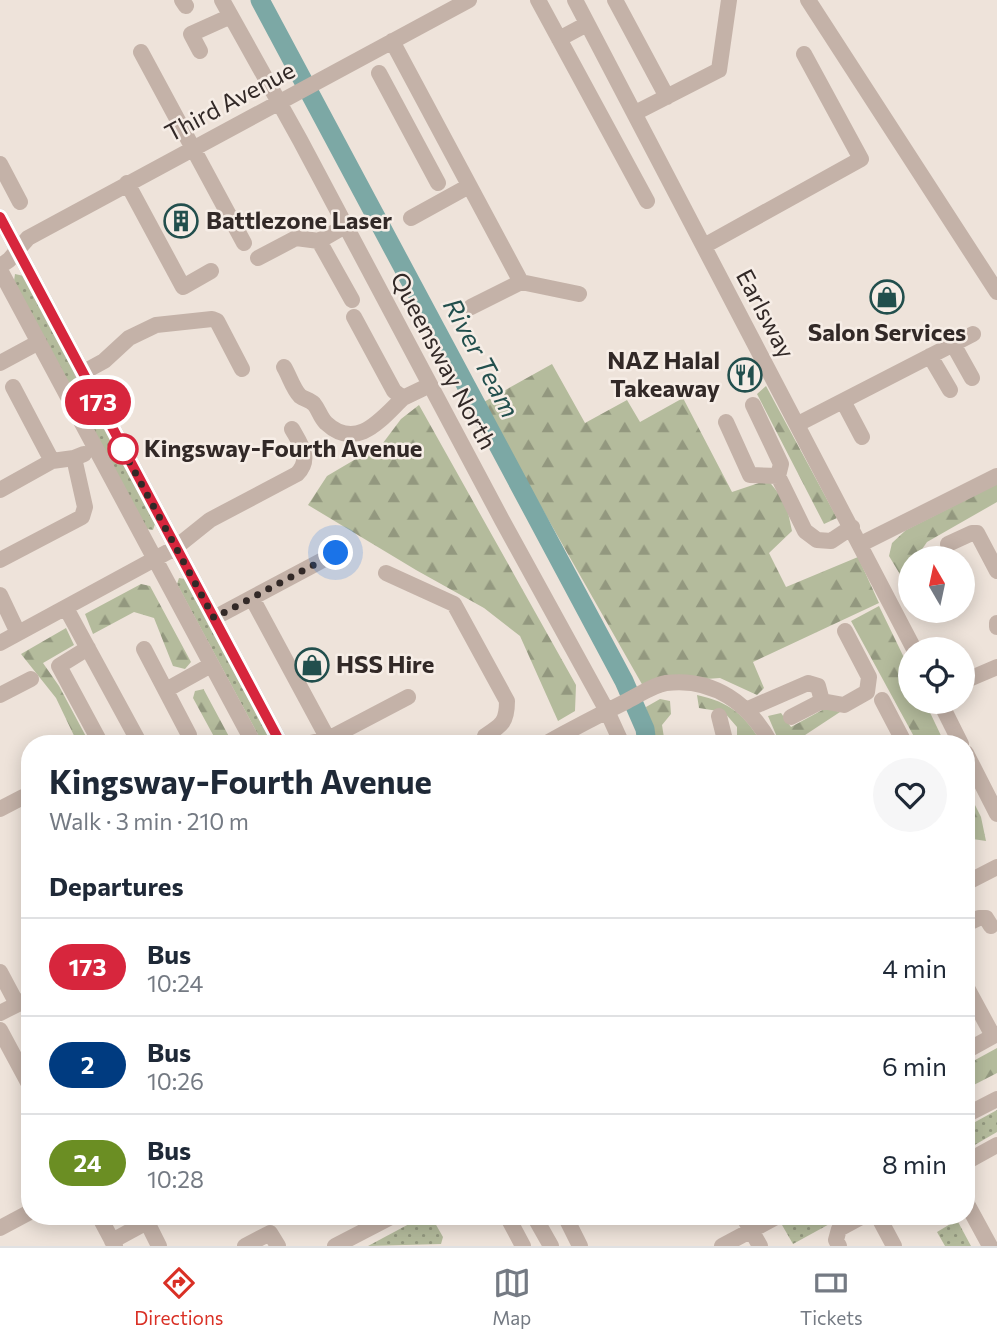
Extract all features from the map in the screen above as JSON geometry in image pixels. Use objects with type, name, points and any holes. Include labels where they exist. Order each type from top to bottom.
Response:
[{"type":"street","name":"Queensway North","points":[[222,0],[430,385],[613,708],[620,735]]},
{"type":"street","name":"Third Avenue","points":[[0,268],[28,238],[469,0]]},
{"type":"street","points":[[538,0],[647,201]]},
{"type":"street","name":"Earlsway","points":[[575,0],[908,637]]},
{"type":"street","points":[[615,0],[667,97]]},
{"type":"street","points":[[635,113],[719,71],[729,0]]},
{"type":"street","points":[[814,2],[997,292]]},
{"type":"street","points":[[200,51],[191,34],[230,16]]},
{"type":"street","points":[[559,39],[587,24]]},
{"type":"street","points":[[392,41],[521,282]]},
{"type":"street","points":[[141,51],[244,243]]},
{"type":"street","points":[[704,246],[861,159],[804,54]]},
{"type":"street","points":[[379,73],[438,183]]},
{"type":"street","points":[[397,105],[419,93]]},
{"type":"street","points":[[624,160],[651,145]]},
{"type":"street","points":[[0,164],[20,202]]},
{"type":"street","points":[[127,183],[183,287],[211,271]]},
{"type":"street","points":[[411,218],[469,186]]},
{"type":"street","points":[[0,217],[276,735]]},
{"type":"street","points":[[258,258],[296,238],[319,241],[345,226]]},
{"type":"street","points":[[319,241],[352,300]]},
{"type":"street","points":[[0,268],[249,735]]},
{"type":"street","points":[[471,307],[521,282],[579,294]]},
{"type":"street","points":[[354,317],[394,391],[403,398]]},
{"type":"street","points":[[82,373],[104,361],[130,338],[156,325],[212,319],[216,321],[242,369]]},
{"type":"street","points":[[798,424],[973,334]]},
{"type":"street","points":[[0,363],[39,342]]},
{"type":"street","points":[[953,344],[972,377]]},
{"type":"street","points":[[930,356],[950,390]]},
{"type":"street","points":[[284,366],[299,395],[313,403],[323,420],[333,429],[349,434],[368,431],[403,398],[430,385]]},
{"type":"street","points":[[13,387],[52,461]]},
{"type":"street","points":[[843,401],[862,437]]},
{"type":"street","points":[[752,405],[780,464],[778,476],[805,531],[817,540],[831,541],[852,527]]},
{"type":"street","points":[[726,422],[750,475],[778,476]]},
{"type":"street","points":[[0,643],[155,560],[210,520],[297,474],[303,468],[304,452],[292,429]]},
{"type":"street","points":[[0,490],[52,461],[74,458],[95,448]]},
{"type":"street","points":[[0,561],[82,517],[85,508],[74,458]]},
{"type":"street","points":[[861,544],[997,476]]},
{"type":"street","points":[[948,544],[977,533],[997,571]]},
{"type":"street","points":[[214,618],[336,553]]},
{"type":"street","points":[[386,573],[454,604],[507,701],[507,714],[500,726],[486,735]]},
{"type":"street","points":[[0,595],[19,633]]},
{"type":"street","points":[[253,598],[312,735]]},
{"type":"street","points":[[66,607],[134,735]]},
{"type":"street","points":[[790,718],[822,701],[844,705],[867,692],[869,677],[845,631]]},
{"type":"street","points":[[88,648],[59,666],[96,735]]},
{"type":"street","points":[[145,649],[189,735]]},
{"type":"street","points":[[166,690],[211,665]]},
{"type":"street","points":[[975,676],[997,667]]},
{"type":"street","points":[[0,695],[31,679]]},
{"type":"street","points":[[562,735],[665,683],[696,683],[723,691],[748,709],[765,735]]},
{"type":"street","points":[[748,709],[808,683],[818,686],[822,701]]},
{"type":"street","points":[[329,735],[408,697]]},
{"type":"street","points":[[882,700],[897,735]]},
{"type":"street","points":[[946,714],[956,735]]},
{"type":"street","points":[[719,716],[724,735]]},
{"type":"street","points":[[975,771],[997,814]]},
{"type":"street","points":[[0,809],[21,798]]},
{"type":"street","points":[[975,878],[997,867]]},
{"type":"street","points":[[975,920],[986,918],[992,926]]},
{"type":"street","points":[[0,972],[21,995]]},
{"type":"street","points":[[0,1013],[21,1003]]},
{"type":"street","points":[[975,1012],[995,1035],[975,1046]]},
{"type":"street","points":[[0,1030],[21,1069]]},
{"type":"street","points":[[975,1110],[997,1099]]},
{"type":"street","points":[[975,1157],[997,1145]]},
{"type":"street","points":[[0,1228],[21,1217]]},
{"type":"street","points":[[975,1218],[990,1246]]},
{"type":"street","points":[[105,1225],[114,1243],[137,1225]]},
{"type":"street","points":[[148,1225],[159,1246]]},
{"type":"street","points":[[335,1246],[376,1225]]},
{"type":"street","points":[[512,1225],[523,1246]]},
{"type":"street","points":[[539,1225],[551,1246]]},
{"type":"street","points":[[570,1225],[580,1246]]},
{"type":"street","points":[[722,1246],[745,1225]]},
{"type":"street","points":[[748,1225],[760,1246]]},
{"type":"street","points":[[839,1246],[836,1240],[839,1229],[846,1225]]},
{"type":"street","points":[[883,1225],[894,1246]]},
{"type":"street","points":[[245,1246],[274,1240]]},
{"type":"green space","points":[[15,274],[24,276],[155,524],[153,530],[147,529],[14,281]]},
{"type":"green space","points":[[552,364],[585,423],[627,400],[640,422],[683,398],[732,492],[768,480],[786,503],[792,531],[769,553],[786,587],[858,557],[879,603],[753,662],[764,688],[757,695],[720,678],[643,686],[482,403]]},
{"type":"green space","points":[[766,386],[837,518],[824,524],[757,394]]},
{"type":"green space","points":[[419,405],[576,685],[575,711],[558,721],[520,636],[484,608],[308,505],[327,476],[383,443],[401,419]]},
{"type":"green space","points":[[997,484],[997,502],[924,546],[898,546],[898,571],[889,556],[892,543],[906,530]]},
{"type":"green space","points":[[179,578],[185,579],[268,735],[258,735],[177,584]]},
{"type":"green space","points":[[141,584],[150,586],[191,662],[185,669],[173,666],[154,618],[134,612],[93,634],[85,614]]},
{"type":"green space","points":[[879,606],[898,645],[898,707],[851,621]]},
{"type":"green space","points":[[66,628],[74,645],[43,663],[59,686],[85,735],[74,735],[56,698],[21,654]]},
{"type":"green space","points":[[204,689],[228,735],[213,735],[193,698],[195,691]]},
{"type":"green space","points":[[697,695],[728,706],[743,718],[756,735],[737,735],[737,727],[724,712],[699,708]]},
{"type":"green space","points":[[660,699],[670,701],[671,714],[662,725],[664,735],[650,735],[646,707]]},
{"type":"green space","points":[[826,708],[840,712],[805,735],[776,735],[768,716],[781,713],[791,727]]},
{"type":"green space","points":[[902,714],[931,714],[941,735],[913,735]]},
{"type":"green space","points":[[975,805],[981,817],[986,841],[975,839]]},
{"type":"green space","points":[[997,1048],[997,1073],[975,1084],[975,1060]]},
{"type":"green space","points":[[997,1110],[997,1132],[975,1145],[975,1122]]},
{"type":"green space","points":[[407,1225],[436,1225],[443,1237],[441,1244],[368,1246]]},
{"type":"green space","points":[[782,1225],[828,1225],[793,1244]]},
{"type":"green space","points":[[949,1225],[960,1225],[971,1246],[945,1246],[937,1232]]},
{"type":"waterway","name":"River Team","points":[[260,0],[624,681],[646,735]]},
{"type":"bus line","name":"173","points":[[0,217],[276,735]]},
{"type":"place","name":"Battlezone Laser","points":[[181,221]]},
{"type":"place","name":"Salon Services","points":[[887,297]]},
{"type":"place","name":"NAZ Halal Takeaway","points":[[745,375]]},
{"type":"place","name":"Kingsway-Fourth Avenue","points":[[123,449]]},
{"type":"place","name":"HSS Hire","points":[[312,665]]},
{"type":"route","points":[[123,449],[117,439],[214,618],[336,553]]}]
